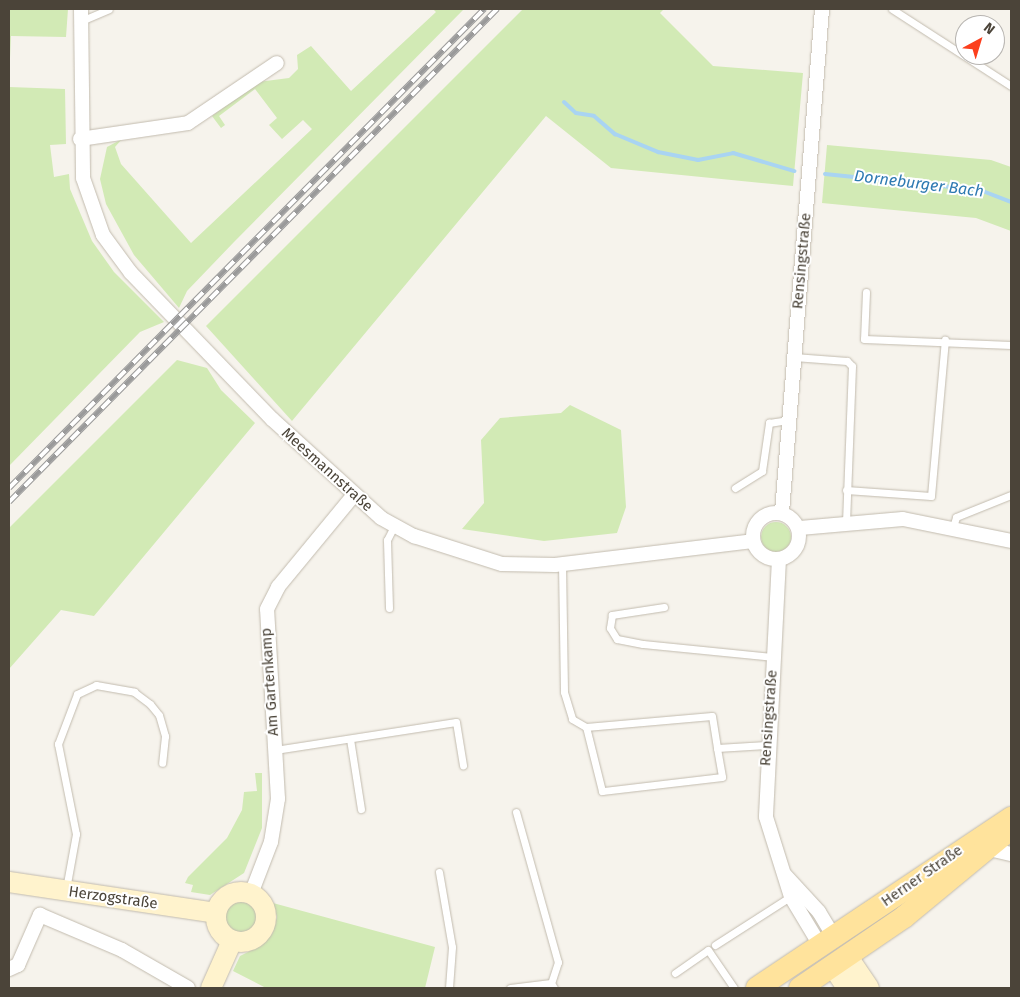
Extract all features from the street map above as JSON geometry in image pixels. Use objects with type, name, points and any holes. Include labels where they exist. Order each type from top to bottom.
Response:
[{"type":"main road","name":"Herner Straße","points":[[757,988],[1011,818]]},
{"type":"main road","name":"Herner Straße","points":[[800,988],[840,962],[989,849],[1011,828]]},
{"type":"main road","points":[[827,942],[840,962]]},
{"type":"street","name":"Rensingstraße","points":[[782,512],[822,9]]},
{"type":"street","name":"Meesmannstraße","points":[[81,15],[80,139],[87,195],[116,255],[272,420],[353,496],[394,526],[455,552],[502,564],[562,564],[753,541]]},
{"type":"street","points":[[80,139],[188,123],[278,64]]},
{"type":"street","name":"Am Gartenkamp","points":[[251,894],[276,822],[275,750],[266,608],[278,587],[353,496]]},
{"type":"street","points":[[782,512],[800,528],[795,550],[778,559],[762,555],[753,541],[759,520],[782,512]]},
{"type":"street","points":[[800,528],[846,521],[903,519],[953,527],[1011,541]]},
{"type":"street","name":"Rensingstraße","points":[[778,559],[774,658],[766,745],[767,823],[784,874],[827,942]]},
{"type":"street","points":[[989,849],[1011,854]]},
{"type":"street","name":"Herzogstraße","points":[[9,882],[216,913]]},
{"type":"street","points":[[231,894],[251,894],[263,905],[263,930],[247,942],[232,941],[220,930],[216,913],[231,894]]},
{"type":"street","points":[[9,969],[18,966],[40,915],[122,950],[188,988]]},
{"type":"street","points":[[212,988],[232,941]]},
{"type":"street","points":[[840,962],[847,988]]},
{"type":"street","points":[[840,962],[869,988]]},
{"type":"lane","points":[[81,15],[109,9]]},
{"type":"lane","points":[[892,9],[1011,86]]},
{"type":"lane","points":[[866,292],[864,338],[910,344],[922,338],[1011,345]]},
{"type":"lane","points":[[846,490],[931,496],[945,340]]},
{"type":"lane","points":[[794,357],[847,361],[852,366],[846,521]]},
{"type":"lane","points":[[735,488],[754,479],[764,467],[770,424],[789,420]]},
{"type":"lane","points":[[953,527],[956,517],[1011,495]]},
{"type":"lane","points":[[389,608],[387,540],[394,526]]},
{"type":"lane","points":[[562,564],[564,692],[572,719],[586,727],[712,716],[722,777],[602,791],[586,727]]},
{"type":"lane","points":[[664,607],[612,615],[610,628],[617,639],[643,644],[774,658]]},
{"type":"lane","points":[[65,891],[76,834],[58,744],[77,694],[96,685],[134,692],[150,704],[159,715],[165,736],[162,763]]},
{"type":"lane","points":[[275,750],[456,722],[464,765]]},
{"type":"lane","points":[[350,739],[361,809]]},
{"type":"lane","points":[[717,748],[766,745]]},
{"type":"lane","points":[[510,988],[552,986],[558,962],[516,812]]},
{"type":"lane","points":[[439,872],[452,948],[449,988]]},
{"type":"lane","points":[[715,945],[796,893]]},
{"type":"lane","points":[[675,973],[708,950],[734,988]]},
{"type":"green space","points":[[9,9],[68,9],[66,37],[11,36],[9,81]]},
{"type":"green space","points":[[433,9],[464,9],[187,291],[179,308],[134,255],[106,204],[100,179],[107,147],[122,139],[115,147],[121,164],[191,243],[312,129],[303,120],[282,139],[269,125],[277,118],[255,89],[219,116],[225,125],[221,128],[212,116],[258,82],[289,78],[298,69],[297,55],[311,46],[351,91],[436,12]]},
{"type":"green space","points":[[523,9],[664,9],[660,13],[713,66],[803,73],[793,186],[611,168],[546,116],[292,421],[206,326]]},
{"type":"green space","points":[[9,87],[65,89],[66,144],[50,145],[54,177],[69,174],[70,189],[92,241],[114,272],[164,322],[140,332],[9,466]]},
{"type":"green space","points":[[827,145],[991,160],[1011,167],[1011,231],[976,218],[822,203]]},
{"type":"green space","points":[[177,360],[207,368],[221,390],[255,423],[94,616],[61,610],[9,669],[9,528]]},
{"type":"green space","points":[[570,405],[621,430],[626,507],[617,533],[544,541],[462,529],[484,503],[481,440],[500,418],[561,413]]},
{"type":"green space","points":[[776,522],[786,527],[791,537],[786,547],[776,552],[766,547],[761,537],[766,527]]},
{"type":"green space","points":[[255,773],[262,773],[262,828],[244,873],[210,895],[191,892],[193,885],[185,883],[188,877],[227,838],[242,810],[244,792],[257,791]]},
{"type":"green space","points":[[241,902],[252,907],[257,918],[252,929],[241,934],[230,929],[225,918],[230,907]]},
{"type":"green space","points":[[273,903],[435,947],[425,988],[266,988],[233,971],[240,956],[262,945],[272,934],[277,917]]},
{"type":"waterway","name":"Dorneburger Bach","points":[[564,102],[576,113],[594,116],[615,134],[658,152],[698,160],[733,153],[794,171]]},
{"type":"waterway","name":"Dorneburger Bach","points":[[825,174],[980,190],[1011,202]]},
{"type":"railway","points":[[9,488],[484,9]]},
{"type":"railway","points":[[9,502],[497,9]]}]
